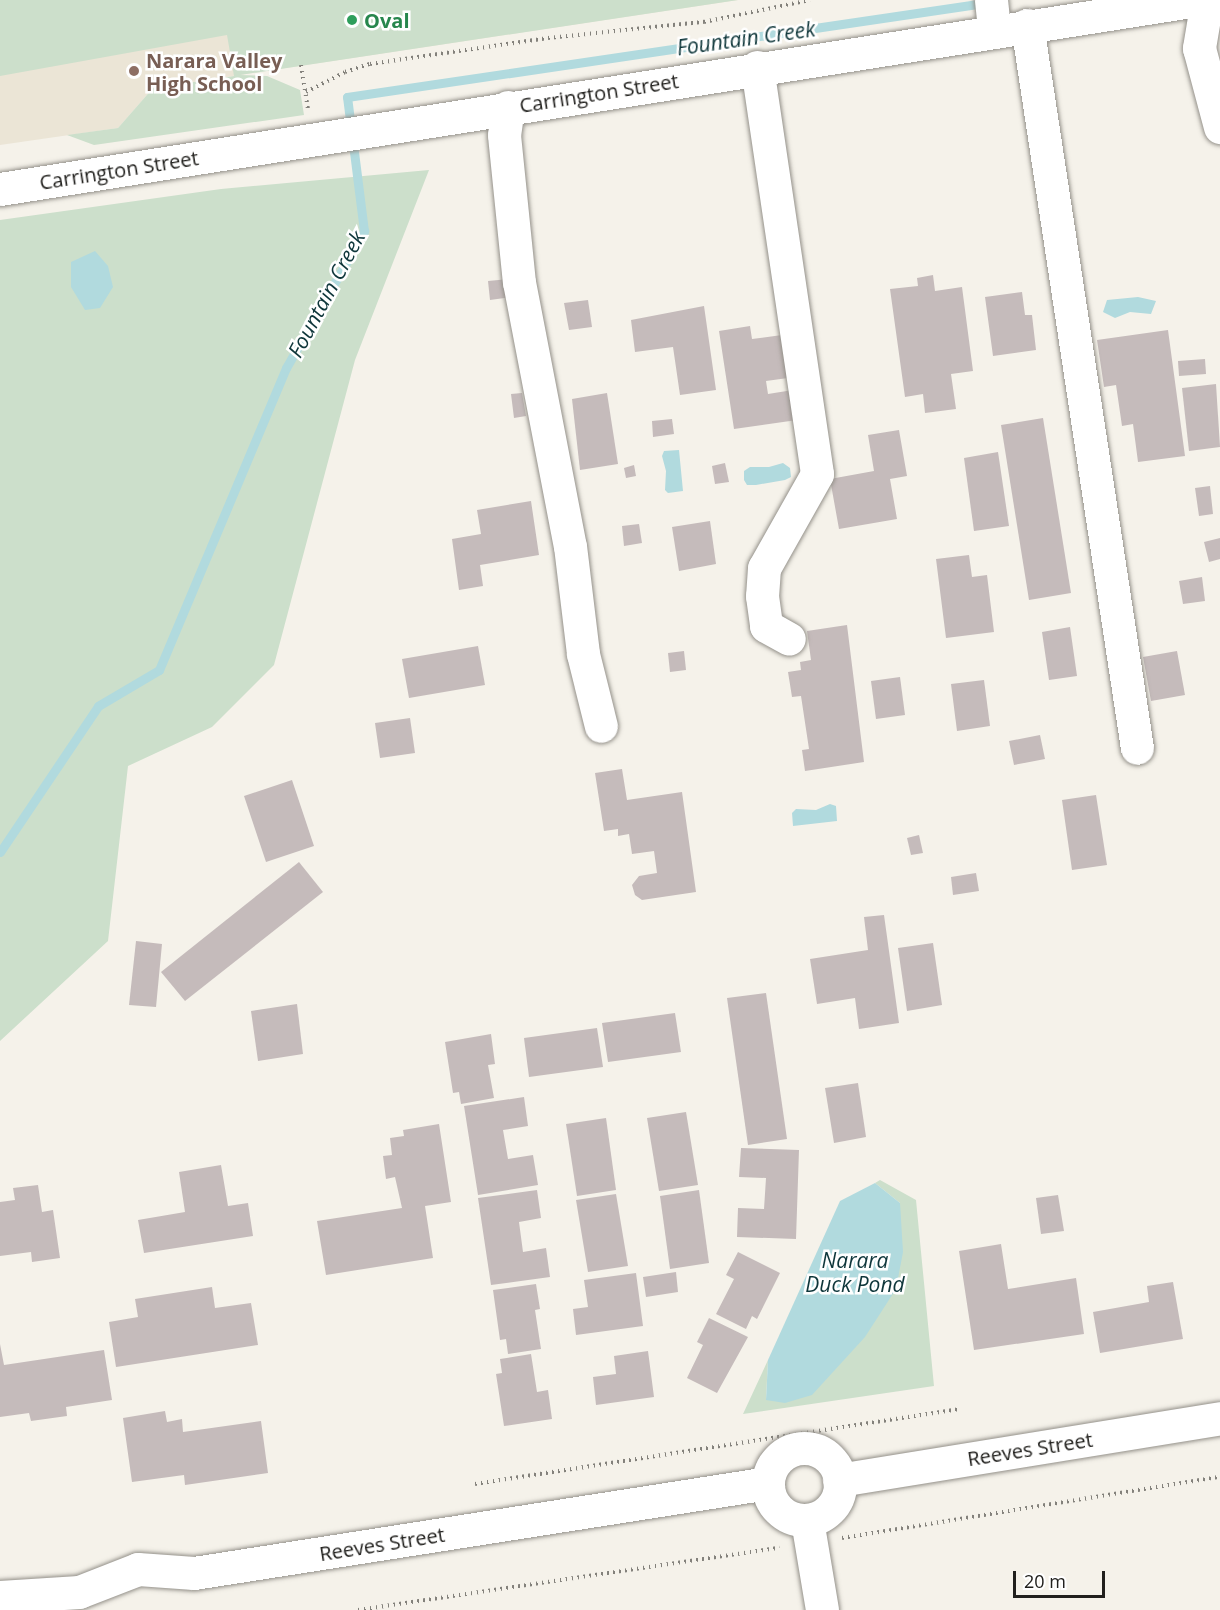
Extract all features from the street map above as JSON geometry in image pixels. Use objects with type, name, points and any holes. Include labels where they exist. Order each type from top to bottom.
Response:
[{"type":"street","name":"Carrington Street","points":[[0,189],[765,66],[993,15],[1027,24],[1198,0]]},
{"type":"street","points":[[1207,0],[1199,48],[1220,127]]},
{"type":"street","points":[[1027,24],[1137,748]]},
{"type":"street","points":[[765,66],[828,423]]},
{"type":"street","points":[[765,66],[817,474],[765,568],[762,596],[766,626],[789,639]]},
{"type":"street","points":[[508,107],[504,135],[519,282],[568,536],[583,654],[601,726]]},
{"type":"street","name":"Reeves Street","points":[[839,1480],[1220,1418]]},
{"type":"street","points":[[809,1531],[835,1502],[839,1480],[829,1459],[808,1449],[796,1449],[776,1462],[768,1483],[775,1506],[809,1531],[822,1610]]},
{"type":"street","name":"Reeves Street","points":[[0,1597],[79,1592],[138,1569],[194,1573],[768,1483]]},
{"type":"path","points":[[306,92],[345,72],[369,64],[548,38],[704,22],[810,0]]},
{"type":"path","points":[[301,65],[317,138]]},
{"type":"path","points":[[475,1484],[958,1409]]},
{"type":"path","points":[[358,1610],[809,1531],[1220,1477]]},
{"type":"shaded area","name":"Narara Valley High School","points":[[0,0],[738,0],[153,88],[118,128],[0,145]]},
{"type":"green space","name":"Narara Valley High School","points":[[0,0],[738,0],[240,75],[267,76],[300,90],[304,115],[94,145],[67,135],[118,128],[153,88],[234,76],[227,35],[0,76]]},
{"type":"green space","points":[[429,170],[355,360],[274,665],[212,727],[128,766],[108,941],[0,1041],[0,220],[221,189]]},
{"type":"green space","points":[[880,1180],[916,1200],[934,1386],[743,1414],[768,1360],[766,1399],[900,1203],[875,1183]]},
{"type":"water","points":[[95,251],[108,266],[113,287],[100,308],[85,310],[71,287],[71,262]]},
{"type":"water","points":[[1138,297],[1156,301],[1151,314],[1130,312],[1115,318],[1103,312],[1107,300]]},
{"type":"water","points":[[679,450],[683,491],[668,493],[665,490],[666,471],[662,456],[664,451]]},
{"type":"water","points":[[783,463],[790,468],[791,477],[785,480],[747,485],[744,480],[744,471],[750,467],[769,467]]},
{"type":"water","points":[[830,804],[836,806],[837,821],[793,826],[792,813],[796,809],[816,810]]},
{"type":"water","name":"Narara Duck Pond","points":[[875,1183],[900,1203],[903,1252],[896,1289],[865,1337],[812,1395],[785,1403],[766,1400],[768,1360],[840,1201]]},
{"type":"building","points":[[933,275],[935,291],[962,287],[973,371],[951,374],[956,409],[925,413],[923,394],[905,397],[890,289],[918,286],[917,278]]},
{"type":"building","points":[[509,279],[512,297],[490,300],[488,281]]},
{"type":"building","points":[[1022,292],[1025,315],[1032,315],[1036,350],[993,356],[985,297]]},
{"type":"building","points":[[588,300],[592,327],[569,330],[564,303]]},
{"type":"building","points":[[704,306],[716,390],[680,395],[673,347],[635,352],[631,320]]},
{"type":"building","points":[[750,326],[752,339],[782,335],[788,378],[766,381],[768,394],[793,390],[797,420],[734,429],[719,331]]},
{"type":"building","points":[[1168,330],[1185,456],[1138,462],[1133,424],[1122,426],[1116,385],[1104,387],[1097,340]]},
{"type":"building","points":[[1205,359],[1206,374],[1179,376],[1178,361]]},
{"type":"building","points":[[1216,384],[1220,447],[1189,451],[1182,388]]},
{"type":"building","points":[[522,393],[526,416],[514,418],[511,394]]},
{"type":"building","points":[[607,393],[618,464],[580,470],[572,399]]},
{"type":"building","points":[[1043,418],[1071,593],[1029,600],[1001,425]]},
{"type":"building","points":[[672,419],[674,434],[653,437],[652,421]]},
{"type":"building","points":[[899,430],[907,476],[890,479],[897,519],[839,529],[830,479],[874,471],[868,435]]},
{"type":"building","points":[[998,452],[1009,526],[974,531],[964,458]]},
{"type":"building","points":[[725,463],[729,482],[715,484],[712,466]]},
{"type":"building","points":[[634,465],[636,476],[626,478],[624,468]]},
{"type":"building","points":[[1210,486],[1213,514],[1199,516],[1195,488]]},
{"type":"building","points":[[531,501],[539,555],[480,565],[483,586],[459,590],[452,539],[481,534],[477,510]]},
{"type":"building","points":[[710,521],[716,564],[679,571],[672,527]]},
{"type":"building","points":[[639,524],[642,543],[624,546],[622,526]]},
{"type":"building","points":[[1220,538],[1220,559],[1209,562],[1204,542]]},
{"type":"building","points":[[969,555],[972,577],[987,575],[994,632],[946,638],[936,559]]},
{"type":"building","points":[[1202,577],[1205,601],[1183,604],[1179,581]]},
{"type":"building","points":[[847,625],[864,762],[805,771],[802,750],[809,749],[801,696],[792,697],[788,672],[801,670],[800,662],[811,660],[807,631]]},
{"type":"building","points":[[1070,627],[1077,676],[1049,680],[1042,632]]},
{"type":"building","points":[[478,646],[485,685],[409,698],[402,659]]},
{"type":"building","points":[[684,651],[686,670],[670,672],[668,653]]},
{"type":"building","points":[[1177,651],[1185,695],[1151,701],[1143,657]]},
{"type":"building","points":[[900,677],[905,715],[876,719],[871,681]]},
{"type":"building","points":[[984,680],[990,726],[957,731],[951,684]]},
{"type":"building","points":[[410,718],[415,753],[380,758],[375,723]]},
{"type":"building","points":[[1040,735],[1045,759],[1014,765],[1009,741]]},
{"type":"building","points":[[622,769],[627,800],[682,792],[696,892],[642,900],[635,895],[632,885],[639,876],[657,873],[654,851],[632,854],[629,834],[618,836],[618,829],[604,831],[595,773]]},
{"type":"building","points":[[292,780],[314,846],[266,862],[244,796]]},
{"type":"building","points":[[1096,795],[1107,865],[1072,870],[1062,800]]},
{"type":"building","points":[[919,835],[923,853],[911,855],[907,838]]},
{"type":"building","points":[[299,862],[323,892],[185,1001],[161,972]]},
{"type":"building","points":[[976,873],[979,891],[953,895],[951,877]]},
{"type":"building","points":[[884,915],[899,1023],[859,1029],[855,998],[817,1004],[810,959],[868,950],[864,917]]},
{"type":"building","points":[[136,941],[162,944],[156,1007],[129,1005]]},
{"type":"building","points":[[933,943],[942,1005],[907,1011],[898,948]]},
{"type":"building","points":[[766,993],[787,1139],[748,1145],[727,998]]},
{"type":"building","points":[[297,1004],[303,1054],[258,1061],[251,1011]]},
{"type":"building","points":[[675,1013],[681,1052],[608,1062],[602,1023]]},
{"type":"building","points":[[597,1028],[603,1067],[529,1077],[524,1038]]},
{"type":"building","points":[[491,1034],[495,1064],[488,1065],[494,1098],[461,1104],[459,1092],[453,1093],[445,1042]]},
{"type":"building","points":[[858,1083],[866,1137],[834,1143],[825,1088]]},
{"type":"building","points":[[524,1097],[528,1126],[503,1130],[508,1159],[533,1155],[538,1185],[478,1195],[464,1106]]},
{"type":"building","points":[[686,1112],[698,1185],[659,1191],[647,1118]]},
{"type":"building","points":[[606,1118],[616,1190],[577,1196],[566,1124]]},
{"type":"building","points":[[439,1124],[451,1202],[425,1206],[433,1258],[326,1275],[317,1221],[402,1208],[395,1177],[386,1179],[383,1156],[392,1155],[390,1138],[404,1136],[403,1130]]},
{"type":"building","points":[[741,1148],[799,1150],[796,1239],[737,1237],[738,1208],[764,1209],[766,1178],[739,1177]]},
{"type":"building","points":[[221,1165],[228,1206],[248,1203],[253,1236],[144,1253],[138,1220],[185,1212],[179,1172]]},
{"type":"building","points":[[38,1185],[42,1212],[53,1210],[60,1258],[32,1262],[31,1252],[0,1256],[0,1202],[15,1200],[13,1188]]},
{"type":"building","points":[[537,1190],[541,1218],[519,1222],[523,1252],[546,1248],[550,1277],[491,1285],[478,1198]]},
{"type":"building","points":[[699,1190],[709,1263],[670,1269],[660,1196]]},
{"type":"building","points":[[616,1194],[628,1266],[588,1272],[576,1200]]},
{"type":"building","points":[[1058,1195],[1064,1231],[1041,1234],[1036,1198]]},
{"type":"building","points":[[1001,1244],[1008,1289],[1076,1278],[1084,1334],[974,1350],[959,1251]]},
{"type":"building","points":[[738,1252],[780,1273],[757,1319],[752,1316],[746,1329],[716,1314],[734,1279],[726,1275]]},
{"type":"building","points":[[676,1272],[678,1292],[646,1297],[643,1277]]},
{"type":"building","points":[[636,1273],[643,1326],[576,1335],[573,1309],[588,1307],[584,1280]]},
{"type":"building","points":[[1173,1282],[1183,1339],[1100,1353],[1093,1312],[1149,1302],[1147,1286]]},
{"type":"building","points":[[536,1284],[540,1309],[535,1310],[541,1349],[508,1354],[506,1339],[500,1340],[493,1290]]},
{"type":"building","points":[[212,1287],[215,1308],[251,1303],[258,1345],[116,1367],[109,1322],[138,1317],[135,1299]]},
{"type":"building","points":[[709,1318],[748,1337],[717,1393],[687,1378],[703,1345],[697,1342]]},
{"type":"building","points":[[0,1344],[4,1365],[104,1350],[112,1400],[66,1407],[67,1416],[31,1421],[29,1413],[0,1417]]},
{"type":"building","points":[[648,1351],[654,1397],[596,1405],[593,1377],[616,1374],[614,1356]]},
{"type":"building","points":[[531,1354],[537,1392],[548,1390],[552,1419],[504,1426],[496,1374],[502,1373],[500,1359]]},
{"type":"building","points":[[165,1411],[167,1422],[182,1419],[183,1432],[261,1421],[268,1473],[185,1485],[184,1475],[132,1482],[123,1418]]},
{"type":"waterway","name":"Fountain Creek","points":[[0,852],[98,706],[159,670],[286,368],[364,231],[347,97],[984,3]]},
{"type":"place","name":"Oval","points":[[352,20]]},
{"type":"place","name":"Narara Valley High School","points":[[134,71]]}]
